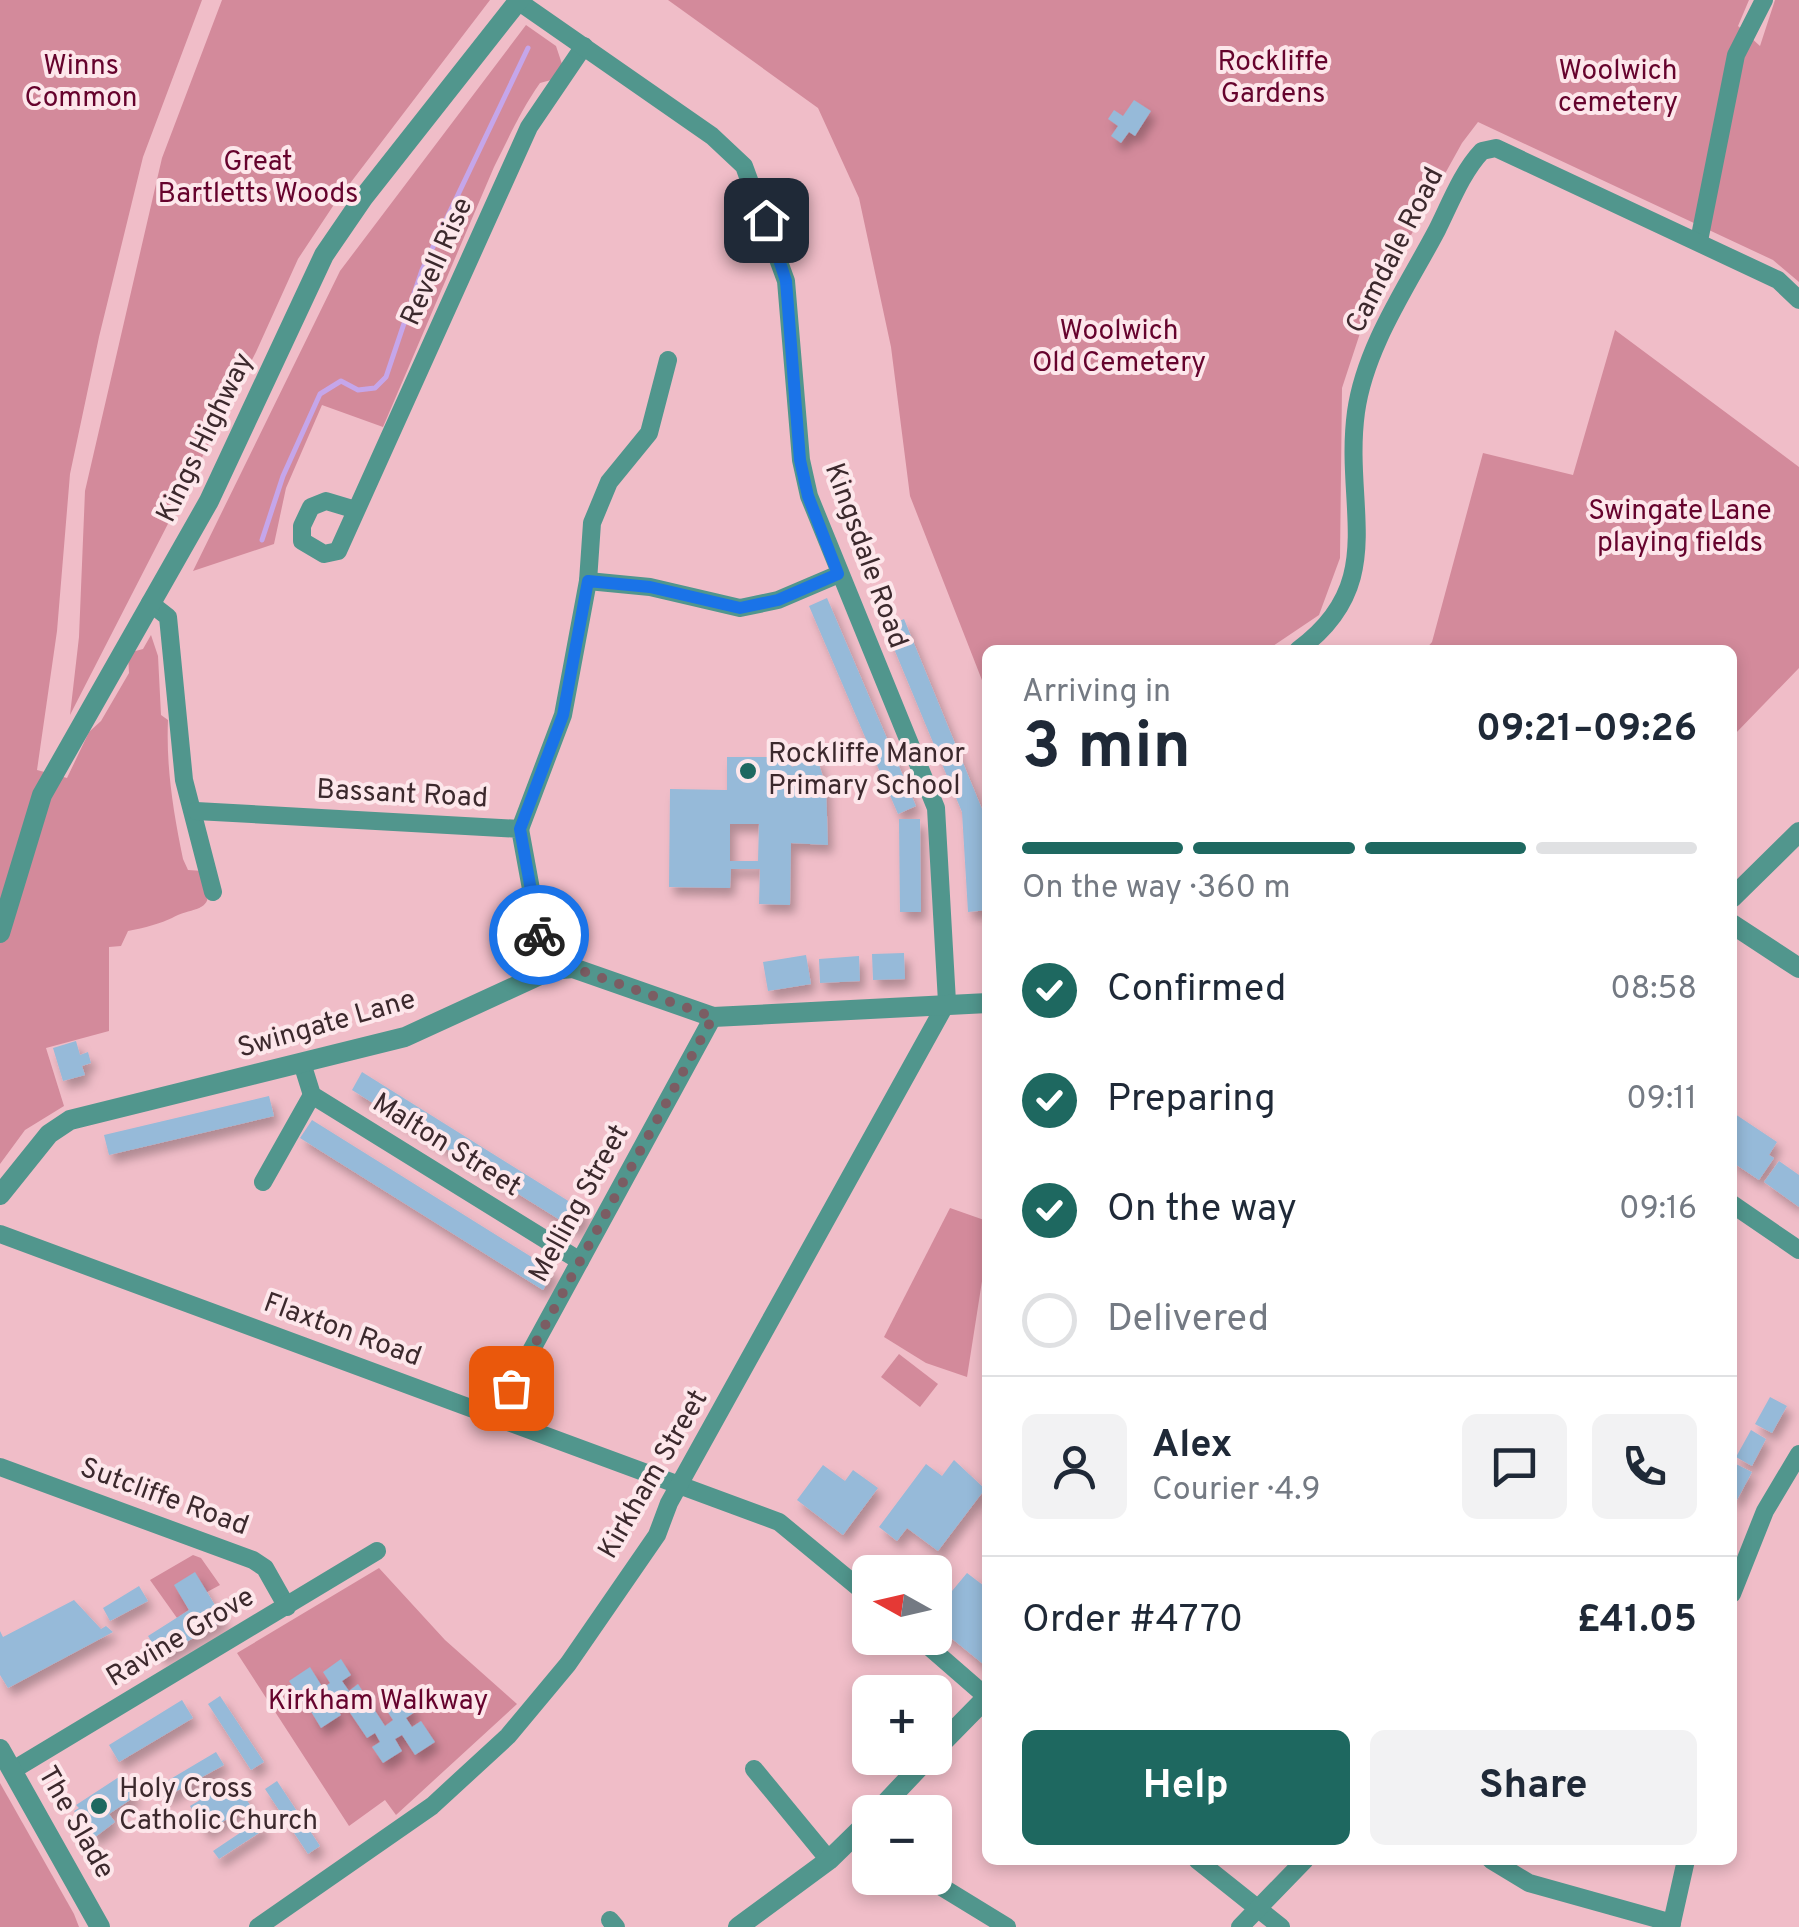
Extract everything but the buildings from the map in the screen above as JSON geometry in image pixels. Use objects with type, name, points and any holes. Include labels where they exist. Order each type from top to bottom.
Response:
[{"type":"street","points":[[1699,241],[1736,56],[1764,0]]},
{"type":"street","name":"Kingsdale Road","points":[[518,1],[712,136],[744,166],[750,178],[786,281],[800,460],[808,496],[936,808],[947,1002]]},
{"type":"street","name":"Kings Highway","points":[[0,934],[42,795],[246,429],[324,255],[362,198],[518,1]]},
{"type":"street","name":"Revell Rise","points":[[356,510],[529,127],[584,46]]},
{"type":"street","name":"Camdale Road","points":[[1305,645],[1326,630],[1350,594],[1357,547],[1356,410],[1375,348],[1482,151],[1496,148],[1699,241],[1778,280],[1799,300]]},
{"type":"street","points":[[520,829],[563,715],[588,581],[592,522],[609,482],[650,433],[668,360]]},
{"type":"street","points":[[588,581],[650,587],[740,608],[778,600],[838,574]]},
{"type":"street","points":[[150,603],[168,617],[184,780],[196,812],[213,892]]},
{"type":"street","name":"Bassant Road","points":[[196,812],[520,829],[540,938],[551,970]]},
{"type":"street","points":[[1737,893],[1799,832]]},
{"type":"street","points":[[1737,927],[1799,968]]},
{"type":"street","points":[[551,970],[574,968],[713,1017],[982,1003]]},
{"type":"street","name":"Swingate Lane","points":[[0,1195],[49,1134],[70,1120],[405,1037],[551,970]]},
{"type":"street","name":"Kirkham Street","points":[[258,1927],[432,1806],[508,1736],[568,1664],[657,1535],[680,1484],[947,1002]]},
{"type":"street","name":"Melling Street","points":[[495,1418],[713,1017]]},
{"type":"street","points":[[263,1182],[312,1095],[302,1063]]},
{"type":"street","name":"Malton Street","points":[[312,1095],[580,1261]]},
{"type":"street","points":[[1737,1207],[1799,1250]]},
{"type":"street","name":"Flaxton Road","points":[[0,1234],[779,1522],[852,1582]]},
{"type":"street","points":[[1737,1582],[1766,1511],[1799,1454]]},
{"type":"street","name":"Sutcliffe Road","points":[[0,1468],[253,1560],[265,1568],[287,1607]]},
{"type":"street","name":"Ravine Grove","points":[[13,1770],[378,1551]]},
{"type":"street","points":[[939,1655],[982,1693]]},
{"type":"street","points":[[952,1733],[982,1702]]},
{"type":"street","name":"The Slade","points":[[0,1748],[100,1927]]},
{"type":"street","points":[[754,1769],[829,1860]]},
{"type":"street","points":[[893,1795],[912,1775]]},
{"type":"street","points":[[744,1925],[852,1841]]},
{"type":"street","points":[[1203,1865],[1281,1927]]},
{"type":"street","points":[[1240,1927],[1299,1865]]},
{"type":"street","points":[[1499,1865],[1528,1883],[1671,1925],[1685,1865]]},
{"type":"street","points":[[952,1893],[1007,1927]]},
{"type":"green space","name":"Winns Common","points":[[0,0],[202,0],[143,157],[99,337],[70,474],[57,631],[37,770],[67,778],[89,732],[101,721],[129,673],[128,653],[143,649],[151,635],[158,656],[161,715],[168,720],[171,789],[183,859],[188,870],[203,871],[208,896],[202,906],[128,931],[121,946],[109,947],[109,1031],[46,1048],[64,1106],[25,1130],[0,1164]]},
{"type":"green space","name":"Great Bartletts Woods","points":[[222,0],[490,0],[335,203],[298,259],[256,352],[70,715],[79,637],[85,491],[162,158]]},
{"type":"green space","name":"Woolwich Old Cemetery","points":[[668,0],[1749,0],[1738,26],[1760,46],[1775,0],[1799,0],[1799,282],[1773,260],[1478,122],[1462,143],[1365,318],[1342,388],[1340,558],[1319,615],[1274,645],[982,645],[982,680],[910,496],[891,347],[859,198],[818,108]]},
{"type":"green space","points":[[526,25],[556,46],[562,64],[551,80],[540,83],[533,93],[494,167],[383,427],[322,405],[286,488],[274,544],[193,571],[340,271]]},
{"type":"green space","name":"Swingate Lane playing fields","points":[[1615,330],[1799,467],[1799,668],[1737,732],[1737,645],[1429,645],[1483,453],[1573,475]]},
{"type":"green space","points":[[950,1208],[982,1219],[982,1281],[967,1377],[926,1363],[884,1337]]},
{"type":"green space","points":[[899,1354],[938,1384],[920,1407],[881,1377]]},
{"type":"green space","points":[[193,1555],[201,1558],[220,1585],[207,1592],[175,1585],[189,1610],[177,1618],[150,1580]]},
{"type":"green space","name":"Kirkham Walkway","points":[[379,1568],[445,1640],[517,1704],[396,1815],[385,1800],[349,1826],[237,1653]]},
{"type":"green space","points":[[0,1783],[74,1914],[79,1927],[0,1927]]},
{"type":"waterway","points":[[262,540],[283,476],[320,394],[341,381],[358,390],[375,388],[386,377],[422,270],[528,48]]},
{"type":"way so far","points":[[511,1388],[713,1017],[574,968],[551,970],[539,935]]},
{"type":"place","name":"Rockliffe Manor Primary School","points":[[748,771]]},
{"type":"place","name":"Holy Cross Catholic Church","points":[[99,1806]]},
{"type":"route","points":[[539,935],[520,829],[563,715],[588,581],[650,587],[713,606],[740,608],[778,600],[838,574],[808,496],[800,460],[786,281],[766,220]]},
{"type":"park label","name":"Rockliffe Gardens","points":[[1273,79]]},
{"type":"park label","name":"Woolwich cemetery","points":[[1618,88]]}]
